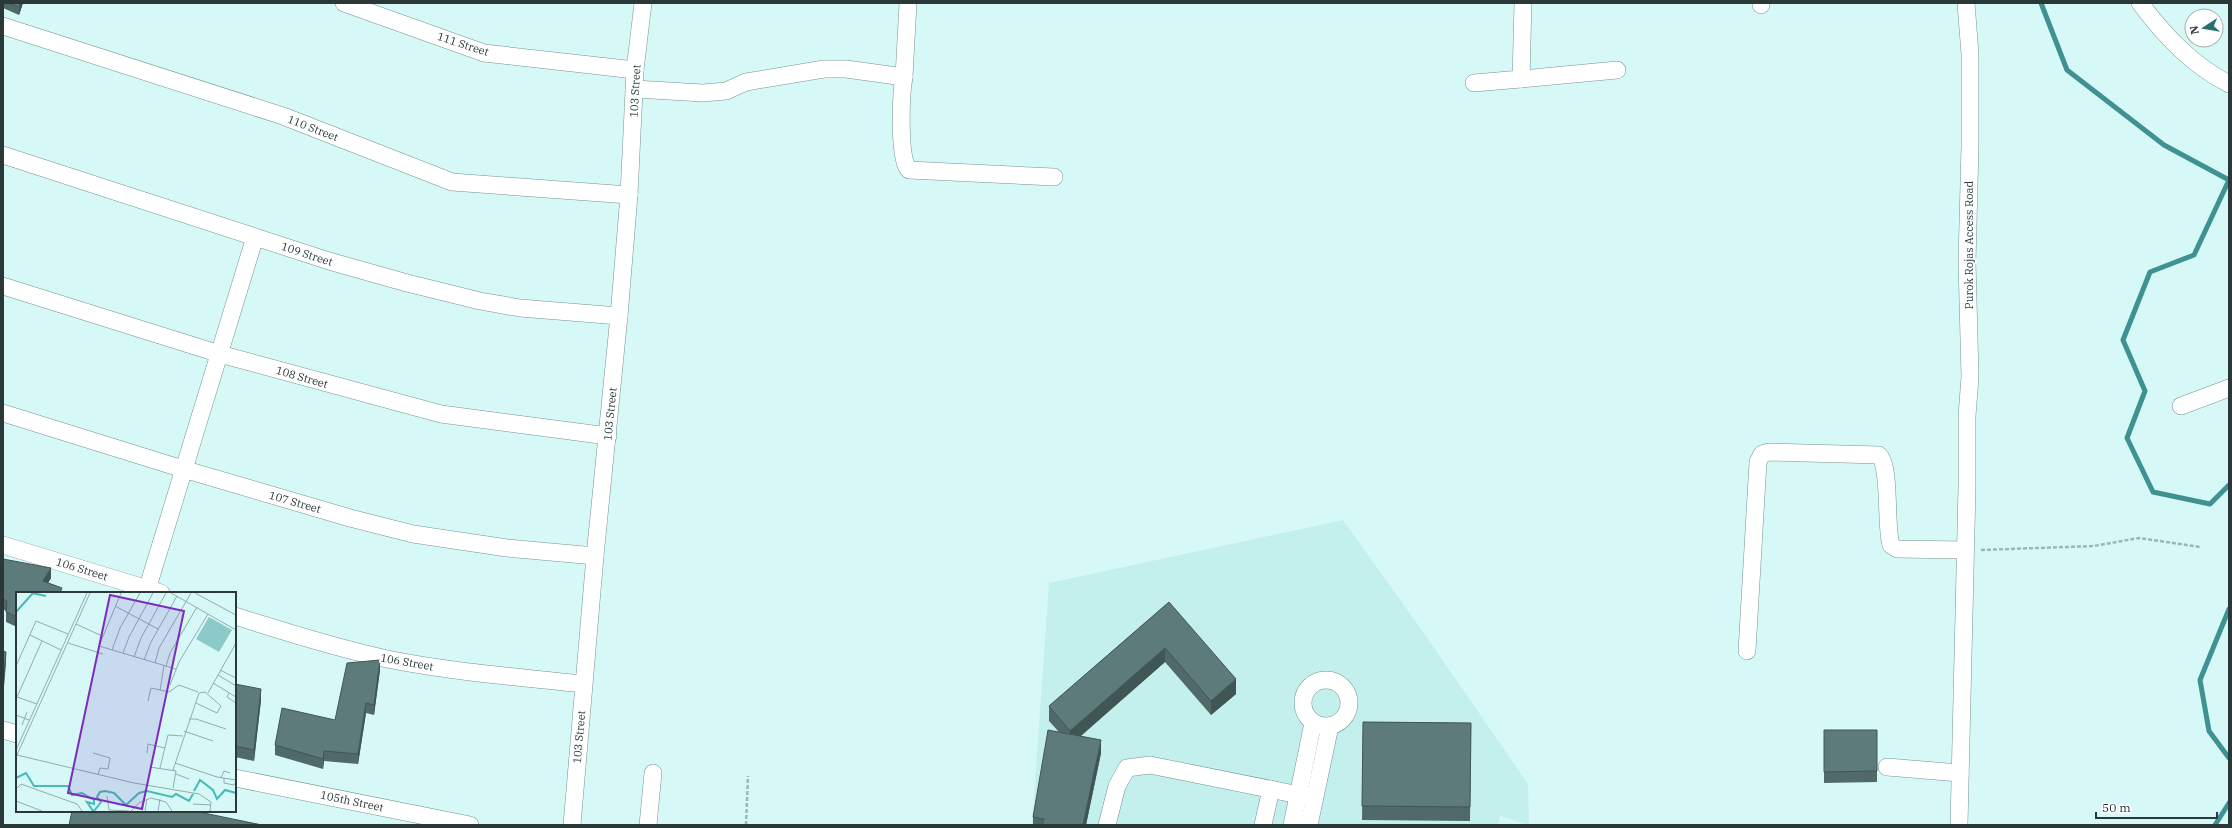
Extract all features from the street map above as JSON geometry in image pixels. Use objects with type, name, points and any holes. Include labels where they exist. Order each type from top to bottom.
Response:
[{"type":"street","name":"111 Street","points":[[344,3],[484,53],[635,70]]},
{"type":"street","name":"103 Street","points":[[572,825],[583,684],[619,316],[629,195],[635,70],[643,3]]},
{"type":"street","points":[[908,3],[904,77],[900,101],[904,162],[909,170],[1054,177]]},
{"type":"street","points":[[1521,79],[1522,3]]},
{"type":"street","name":"Purok Rojas Access Road","points":[[1958,825],[1967,487],[1967,416],[1970,377],[1967,262],[1970,146],[1970,54],[1966,3]]},
{"type":"street","points":[[2140,3],[2173,43],[2196,64],[2229,84]]},
{"type":"street","name":"110 Street","points":[[3,26],[284,116],[452,182],[629,195]]},
{"type":"street","points":[[635,89],[703,93],[726,91],[746,82],[824,69],[846,69],[904,77]]},
{"type":"street","points":[[1474,84],[1618,70]]},
{"type":"street","name":"109 Street","points":[[3,155],[255,237],[407,283],[480,301],[520,308],[619,316]]},
{"type":"street","points":[[151,592],[183,469],[220,354],[255,237]]},
{"type":"street","name":"108 Street","points":[[3,286],[220,354],[441,414],[608,436]]},
{"type":"street","points":[[2181,406],[2229,388]]},
{"type":"street","name":"107 Street","points":[[3,413],[183,469],[350,518],[413,534],[507,548],[595,556]]},
{"type":"street","points":[[1747,651],[1758,462],[1762,454],[1769,452],[1879,455],[1882,458],[1885,474],[1891,545],[1897,548],[1965,550]]},
{"type":"street","name":"106 Street","points":[[3,544],[151,592]]},
{"type":"street","name":"106 Street","points":[[236,616],[318,641],[386,659],[479,674],[583,684]]},
{"type":"street","points":[[1309,825],[1306,796],[1313,723],[1304,710],[1303,695],[1307,688],[1316,681],[1326,679],[1339,682],[1348,692],[1349,710],[1347,714],[1338,723],[1330,726],[1313,723]]},
{"type":"street","points":[[1292,825],[1306,796],[1330,726]]},
{"type":"street","points":[[3,730],[16,734]]},
{"type":"street","points":[[1107,825],[1117,786],[1127,768],[1150,765],[1306,796]]},
{"type":"street","points":[[1887,767],[1960,773]]},
{"type":"street","points":[[648,825],[653,774]]},
{"type":"street","name":"105th Street","points":[[236,778],[461,824]]},
{"type":"street","points":[[1263,825],[1271,788]]},
{"type":"path","points":[[1965,550],[2070,548],[2094,546],[2139,538],[2200,547]]},
{"type":"path","points":[[746,825],[748,776]]},
{"type":"shaded area","points":[[1343,520],[1419,626],[1528,784],[1529,825],[1500,816],[1498,825],[1032,825],[1049,583]]},
{"type":"building","points":[[8,3],[20,3],[19,7]]},
{"type":"building","points":[[3,559],[51,568],[43,581],[62,588],[60,592],[16,592],[16,617],[6,612],[7,601],[3,599]]},
{"type":"building","points":[[1169,602],[1236,679],[1211,701],[1165,648],[1070,731],[1049,706]]},
{"type":"building","points":[[3,651],[6,652],[3,688]]},
{"type":"building","points":[[380,660],[374,705],[366,703],[358,754],[324,751],[323,759],[275,745],[282,708],[335,720],[347,663]]},
{"type":"building","points":[[236,684],[261,689],[254,750],[236,746]]},
{"type":"building","points":[[1363,722],[1471,723],[1470,807],[1362,806]]},
{"type":"building","points":[[1048,730],[1101,740],[1083,825],[1042,825],[1044,819],[1033,817]]},
{"type":"building","points":[[1824,730],[1877,730],[1877,771],[1824,772]]},
{"type":"building","points":[[72,812],[199,812],[262,825],[69,825]]},
{"type":"waterway","points":[[2041,3],[2067,70],[2164,145],[2229,180],[2194,255],[2150,272],[2123,340],[2145,391],[2127,438],[2153,492],[2210,504],[2229,485]]},
{"type":"waterway","points":[[2229,609],[2200,680],[2209,731],[2229,758]]},
{"type":"waterway","points":[[2215,825],[2229,803]]}]
